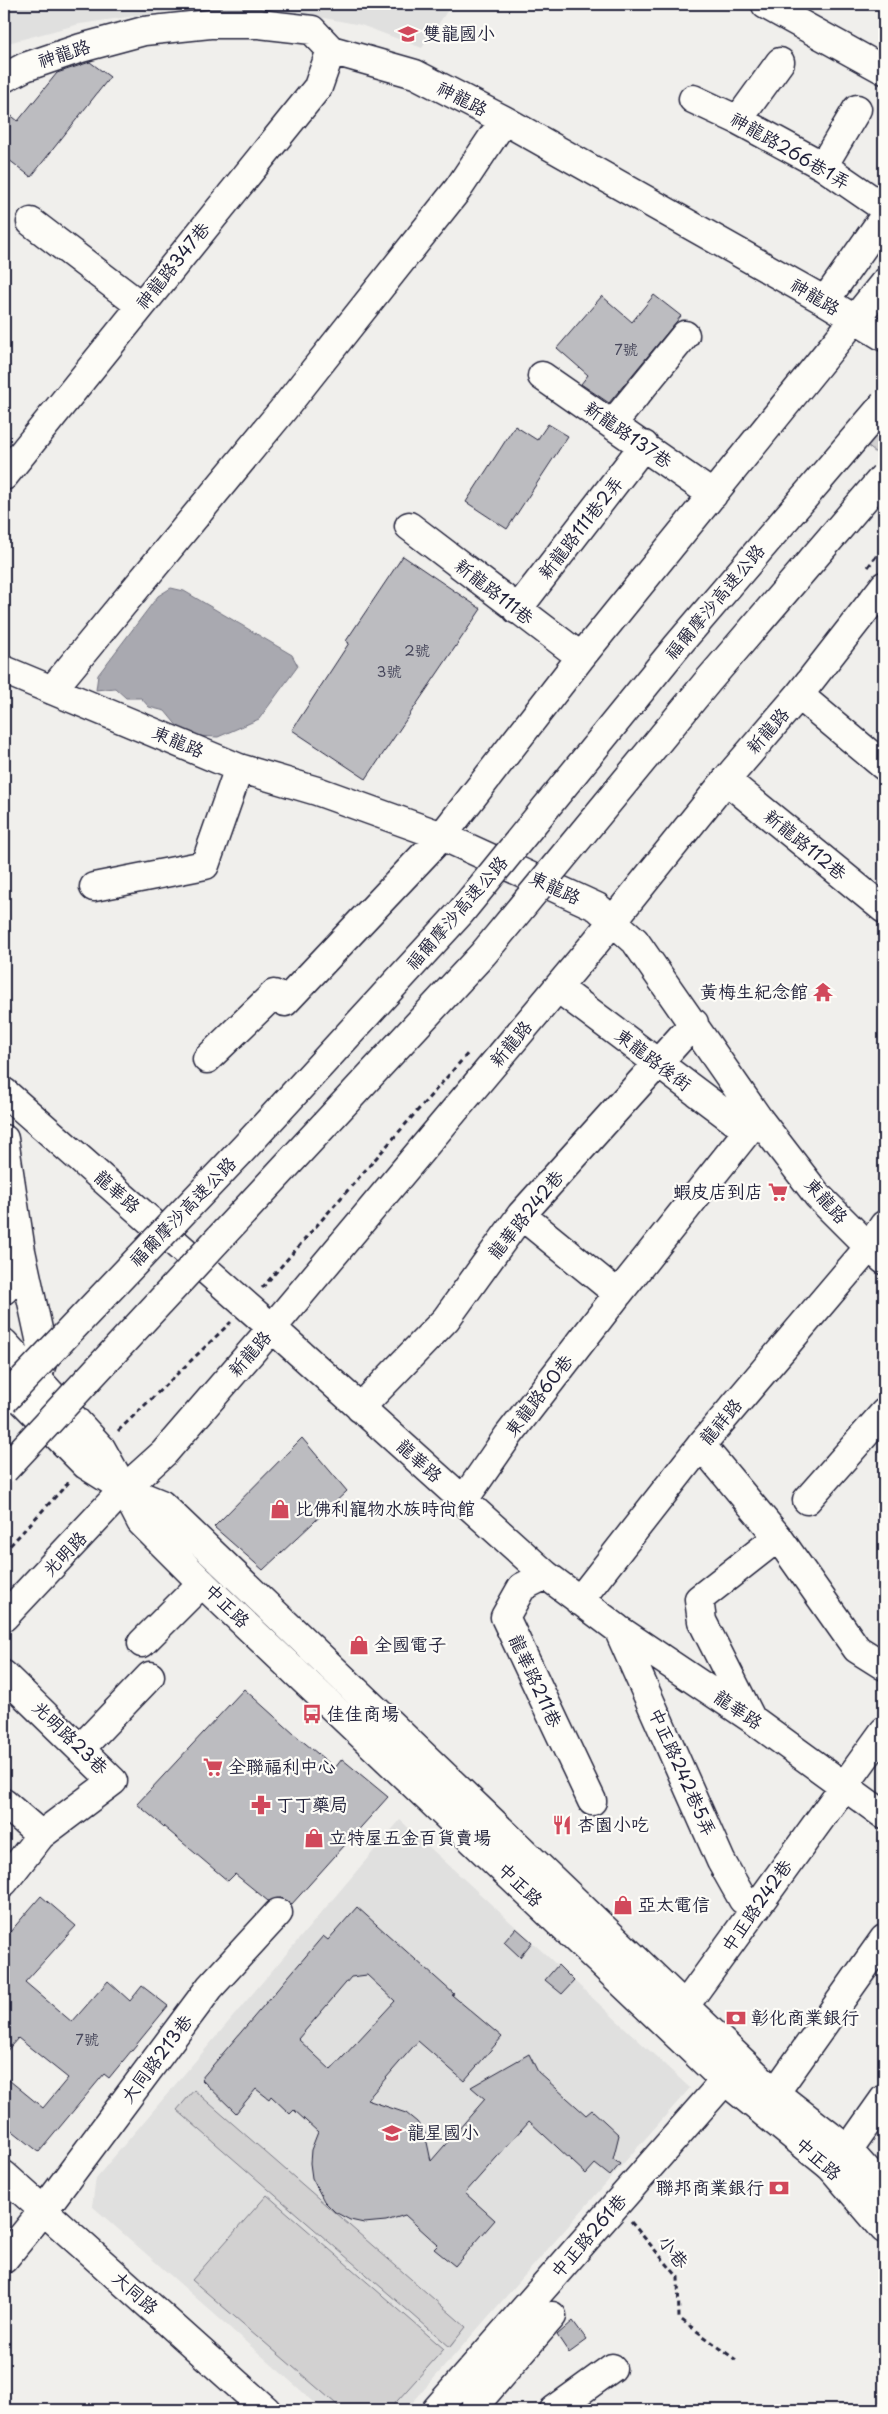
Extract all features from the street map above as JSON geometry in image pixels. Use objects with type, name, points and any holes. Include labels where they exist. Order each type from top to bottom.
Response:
[{"type":"main road","points":[[766,5],[884,70]]},
{"type":"main road","name":"神龍路","points":[[4,78],[26,67],[81,48],[144,31],[210,24],[259,24],[312,30],[331,50],[414,74],[504,120],[825,301],[884,337]]},
{"type":"main road","name":"神龍路347巷","points":[[4,476],[318,86],[331,50]]},
{"type":"main road","points":[[738,120],[780,62]]},
{"type":"main road","name":"神龍路266巷1弄","points":[[693,99],[738,120],[823,166],[884,208]]},
{"type":"main road","points":[[823,166],[857,109]]},
{"type":"main road","points":[[52,690],[288,403],[458,188],[504,120]]},
{"type":"main road","points":[[825,301],[884,217]]},
{"type":"main road","points":[[31,222],[141,306]]},
{"type":"main road","points":[[207,1059],[274,994],[285,1002],[442,836],[581,657],[856,321],[884,283]]},
{"type":"main road","points":[[613,423],[685,335]]},
{"type":"main road","name":"新龍路137巷","points":[[542,376],[613,423],[713,495]]},
{"type":"main road","name":"福爾摩沙高速公路","points":[[9,1393],[246,1146],[461,912],[678,645],[884,404]]},
{"type":"main road","name":"新龍路111巷2弄","points":[[517,610],[644,446]]},
{"type":"main road","points":[[4,1470],[483,954],[708,681],[884,476]]},
{"type":"main road","name":"新龍路111巷","points":[[409,526],[581,657]]},
{"type":"main road","name":"新龍路","points":[[124,1489],[164,1453],[272,1328],[558,988],[726,780],[799,695],[876,614],[884,586]]},
{"type":"main road","name":"東龍路","points":[[4,670],[239,768],[317,791],[442,836],[597,907],[634,941],[694,1023],[753,1124],[818,1196],[876,1254]]},
{"type":"main road","points":[[799,695],[884,766]]},
{"type":"main road","points":[[94,887],[205,865],[239,768]]},
{"type":"main road","name":"新龍路112巷","points":[[726,780],[884,909]]},
{"type":"main road","name":"東龍路後街","points":[[558,988],[657,1063],[753,1124]]},
{"type":"main road","name":"龍華路242巷","points":[[360,1408],[446,1318],[521,1215],[694,1023]]},
{"type":"main road","name":"龍華路","points":[[4,1092],[272,1328],[546,1575],[618,1629],[752,1719],[884,1815]]},
{"type":"main road","name":"東龍路60巷","points":[[464,1500],[508,1436],[753,1124]]},
{"type":"main road","points":[[4,1139],[22,1251],[44,1357],[37,1378],[9,1393]]},
{"type":"main road","points":[[521,1215],[618,1294]]},
{"type":"main road","name":"龍祥路","points":[[579,1601],[701,1445],[876,1254],[884,1225]]},
{"type":"main road","points":[[4,1290],[13,1277],[22,1251]]},
{"type":"main road","name":"中正路","points":[[4,1342],[101,1448],[141,1522],[290,1666],[677,2017]]},
{"type":"main road","name":"中正路","points":[[9,1393],[86,1465],[124,1489],[162,1504],[310,1647],[677,2017],[733,2071],[839,2158],[884,2190]]},
{"type":"main road","points":[[807,1500],[884,1412]]},
{"type":"main road","points":[[701,1445],[778,1537],[857,1649],[884,1666]]},
{"type":"main road","name":"光明路","points":[[4,1617],[124,1489]]},
{"type":"main road","points":[[752,1719],[702,1621],[699,1600],[778,1537]]},
{"type":"main road","name":"龍華路211巷","points":[[546,1575],[522,1587],[504,1617],[592,1801]]},
{"type":"main road","points":[[142,1643],[202,1583]]},
{"type":"main road","name":"中正路242巷5弄","points":[[618,1629],[721,1861],[743,1900],[757,1908]]},
{"type":"main road","points":[[290,1666],[310,1647]]},
{"type":"main road","name":"光明路23巷","points":[[4,1674],[82,1748],[113,1781],[41,1835]]},
{"type":"main road","points":[[82,1748],[150,1676]]},
{"type":"main road","name":"中正路242巷","points":[[677,2017],[884,1731]]},
{"type":"main road","points":[[4,1803],[41,1835],[4,1882]]},
{"type":"main road","name":"大同路213巷","points":[[4,2259],[43,2211],[210,1987],[278,1913]]},
{"type":"main road","points":[[775,2093],[884,1938]]},
{"type":"main road","name":"中正路","points":[[733,2071],[775,2093],[839,2158],[884,2229]]},
{"type":"main road","name":"中正路261巷","points":[[436,2410],[472,2400],[616,2205],[733,2071]]},
{"type":"main road","points":[[839,2158],[884,2099]]},
{"type":"main road","name":"大同路","points":[[4,2175],[266,2410]]},
{"type":"main road","points":[[472,2400],[552,2316]]},
{"type":"main road","points":[[554,2410],[612,2368]]},
{"type":"path","points":[[118,1431],[235,1318]]},
{"type":"path","points":[[4,1552],[71,1480]]},
{"type":"path","name":"小巷","points":[[616,2205],[678,2277],[679,2318],[736,2360]]},
{"type":"shaded area","name":"雙龍國小","points":[[4,4],[452,4],[422,48],[361,25],[308,15],[202,6],[80,24],[4,44]]},
{"type":"shaded area","points":[[884,391],[884,452],[881,457],[851,433]]},
{"type":"shaded area","points":[[171,588],[184,591],[292,655],[298,666],[259,719],[218,737],[194,736],[179,728],[165,711],[149,707],[141,698],[126,698],[115,688],[96,690],[98,675],[158,596]]},
{"type":"shaded area","name":"龍星國小","points":[[400,1820],[690,2088],[406,2410],[323,2410],[92,2206],[96,2178]]},
{"type":"shaded area","points":[[194,2090],[466,2327],[450,2347],[177,2110]]},
{"type":"shaded area","points":[[267,2195],[444,2349],[389,2410],[343,2410],[192,2280]]},
{"type":"building","points":[[90,62],[110,77],[31,177],[4,156],[4,110],[18,121],[57,73]]},
{"type":"building","points":[[654,295],[681,316],[609,403],[581,384],[588,375],[557,348],[602,296],[632,322]]},
{"type":"building","points":[[548,424],[568,436],[507,529],[466,502],[515,426],[537,440]]},
{"type":"building","points":[[403,556],[481,609],[366,779],[292,730],[349,643],[346,641]]},
{"type":"building","name":"比佛利寵物水族時尚館","points":[[302,1438],[347,1491],[263,1570],[214,1527]]},
{"type":"building","points":[[244,1689],[335,1768],[342,1759],[388,1797],[291,1905],[281,1898],[268,1901],[235,1874],[228,1881],[137,1804]]},
{"type":"building","points":[[41,1896],[76,1926],[25,1982],[72,2022],[108,1981],[130,2001],[142,1986],[168,2006],[109,2078],[104,2074],[39,2152],[4,2124],[4,2076],[43,2108],[68,2078],[18,2038],[4,2054],[4,1939]]},
{"type":"building","points":[[357,1907],[454,1994],[452,1995],[502,2037],[464,2081],[418,2041],[367,2100],[406,2113],[417,2122],[425,2133],[431,2161],[485,2099],[471,2087],[529,2054],[538,2072],[586,2115],[592,2110],[619,2135],[613,2159],[620,2164],[610,2176],[595,2164],[586,2174],[529,2121],[465,2193],[495,2220],[455,2266],[434,2249],[438,2245],[405,2215],[386,2221],[364,2223],[350,2220],[335,2212],[324,2201],[312,2178],[311,2150],[318,2132],[294,2110],[290,2114],[271,2096],[269,2099],[256,2089],[236,2113],[201,2079],[323,1936],[328,1940]],"holes":[[[367,1975],[395,2001],[331,2070],[298,2039],[351,1977]]]},
{"type":"building","points":[[516,1928],[532,1942],[520,1957],[504,1942]]},
{"type":"building","points":[[558,1965],[574,1981],[562,1994],[545,1980]]},
{"type":"building","points":[[573,2321],[587,2340],[569,2353],[557,2335]]},
{"type":"place","name":"雙龍國小","points":[[408,34]]},
{"type":"place","name":"黃梅生紀念館","points":[[823,992]]},
{"type":"place","name":"蝦皮店到店","points":[[778,1192]]},
{"type":"place","name":"比佛利寵物水族時尚館","points":[[280,1509]]},
{"type":"place","name":"全國電子","points":[[359,1645]]},
{"type":"place","name":"佳佳商場","points":[[312,1714]]},
{"type":"place","name":"全聯福利中心","points":[[213,1767]]},
{"type":"place","name":"丁丁藥局","points":[[261,1805]]},
{"type":"place","name":"杏園小吃","points":[[562,1825]]},
{"type":"place","name":"立特屋五金百貨賣場","points":[[314,1838]]},
{"type":"place","name":"亞太電信","points":[[623,1905]]},
{"type":"place","name":"彰化商業銀行","points":[[736,2018]]},
{"type":"place","name":"龍星國小","points":[[392,2133]]},
{"type":"place","name":"聯邦商業銀行","points":[[779,2188]]}]
